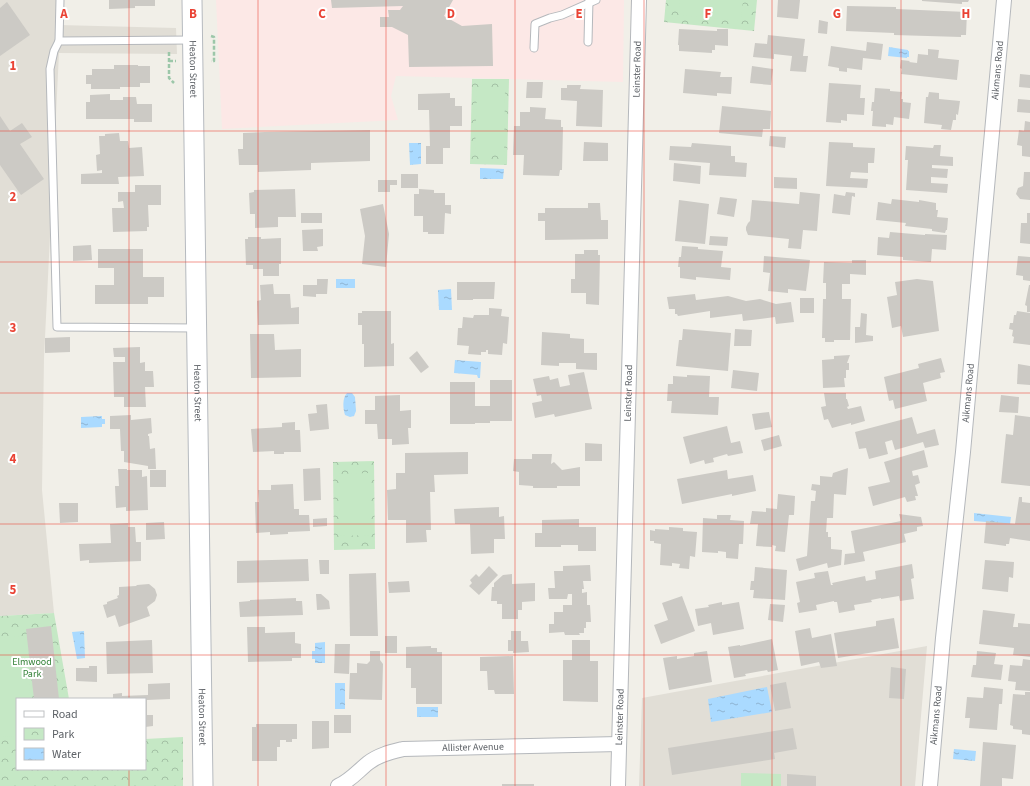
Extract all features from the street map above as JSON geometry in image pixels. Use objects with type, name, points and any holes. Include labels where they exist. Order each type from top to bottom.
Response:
[{"type":"main road","name":"Heaton Street","points":[[192,0],[203,786]]},
{"type":"street","name":"Leinster Road","points":[[618,786],[639,0]]},
{"type":"street","name":"Aikmans Road","points":[[930,786],[943,638],[963,452],[1004,0]]},
{"type":"street","name":"Allister Avenue","points":[[338,786],[368,763],[381,756],[403,748],[619,744]]},
{"type":"lane","points":[[60,0],[59,41],[54,51],[50,69],[57,327],[197,328]]},
{"type":"lane","points":[[534,48],[536,24],[562,15],[591,1],[588,42]]},
{"type":"lane","points":[[59,41],[192,40]]},
{"type":"path","points":[[214,37],[214,61]]},
{"type":"path","points":[[168,40],[169,78],[177,85]]},
{"type":"shaded area","points":[[0,0],[59,0],[59,25],[176,28],[177,54],[59,53],[44,358],[42,490],[54,613],[0,616]]},
{"type":"shaded area","points":[[216,0],[624,0],[623,82],[396,76],[391,96],[398,120],[222,129]]},
{"type":"shaded area","points":[[927,646],[915,786],[639,786],[642,698]]},
{"type":"green space","points":[[666,0],[757,0],[754,31],[664,22]]},
{"type":"green space","points":[[680,0],[743,0],[741,21],[679,15]]},
{"type":"green space","points":[[472,79],[509,79],[507,165],[470,164]]},
{"type":"green space","points":[[477,90],[505,90],[504,153],[475,153]]},
{"type":"green space","points":[[374,461],[375,549],[334,550],[333,462]]},
{"type":"green space","points":[[369,473],[369,535],[340,536],[339,474]]},
{"type":"green space","name":"Elmwood Park","points":[[54,613],[69,698],[16,698],[16,770],[146,770],[146,739],[183,737],[183,786],[0,786],[0,616]]},
{"type":"green space","points":[[28,636],[30,698],[16,698],[16,736],[0,737],[0,638]]},
{"type":"green space","points":[[741,773],[781,774],[781,786],[741,786]]},
{"type":"water","points":[[889,47],[908,50],[909,57],[888,56]]},
{"type":"water","points":[[409,143],[421,143],[421,164],[410,165]]},
{"type":"water","points":[[480,168],[504,169],[503,179],[480,179]]},
{"type":"water","points":[[336,279],[355,279],[355,288],[336,288]]},
{"type":"water","points":[[451,289],[452,310],[439,310],[438,290]]},
{"type":"water","points":[[455,360],[481,362],[480,378],[478,378],[477,375],[454,373]]},
{"type":"water","points":[[347,393],[352,393],[355,397],[356,411],[354,416],[350,417],[345,415],[343,404]]},
{"type":"water","points":[[102,416],[102,419],[105,419],[105,424],[102,424],[102,427],[81,428],[81,417]]},
{"type":"water","points":[[974,513],[1011,517],[1010,524],[974,521]]},
{"type":"water","points":[[84,631],[85,658],[77,659],[72,632]]},
{"type":"water","points":[[325,642],[325,663],[315,663],[315,659],[312,659],[312,651],[315,651],[315,643]]},
{"type":"water","points":[[335,683],[345,683],[345,709],[335,709]]},
{"type":"water","points":[[767,687],[772,712],[711,722],[708,699]]},
{"type":"water","points":[[417,707],[438,707],[438,717],[417,717]]},
{"type":"water","points":[[954,749],[976,751],[975,761],[953,759]]},
{"type":"building","points":[[109,0],[155,0],[155,6],[135,6],[135,8],[109,9]]},
{"type":"building","points":[[331,0],[453,0],[444,16],[462,26],[492,24],[493,66],[409,67],[408,35],[392,27],[380,27],[380,17],[389,17],[388,10],[400,10],[403,6],[332,8]]},
{"type":"building","points":[[778,0],[800,0],[798,19],[777,17]]},
{"type":"building","points":[[922,0],[969,0],[968,2],[962,2],[962,4]]},
{"type":"building","points":[[7,2],[30,35],[0,56],[0,8]]},
{"type":"building","points":[[847,6],[896,7],[896,9],[967,12],[966,35],[961,35],[961,37],[894,35],[894,33],[846,31]]},
{"type":"building","points":[[819,20],[828,22],[827,34],[818,33]]},
{"type":"building","points":[[679,29],[717,31],[717,29],[728,29],[728,46],[715,45],[715,50],[712,50],[712,53],[679,51]]},
{"type":"building","points":[[768,35],[805,39],[803,56],[808,56],[806,72],[790,71],[792,56],[774,54],[774,59],[753,57],[755,43],[767,44]]},
{"type":"building","points":[[867,42],[883,44],[881,60],[863,58],[862,70],[847,68],[847,72],[839,71],[839,68],[828,66],[831,46],[866,51]]},
{"type":"building","points":[[928,49],[939,50],[938,58],[959,60],[957,80],[901,74],[901,60],[917,63],[918,54],[928,55]]},
{"type":"building","points":[[114,65],[150,66],[150,83],[140,83],[140,87],[120,87],[120,89],[91,89],[91,84],[86,84],[86,75],[92,75],[92,69],[114,69]]},
{"type":"building","points":[[752,66],[773,69],[771,85],[750,83]]},
{"type":"building","points":[[685,69],[721,72],[720,77],[732,77],[731,94],[717,93],[717,96],[683,93]]},
{"type":"building","points":[[1020,74],[1030,75],[1030,88],[1019,87]]},
{"type":"building","points":[[527,82],[543,82],[542,98],[526,98]]},
{"type":"building","points":[[829,83],[861,85],[860,98],[865,98],[864,115],[847,114],[847,121],[841,120],[841,123],[826,122]]},
{"type":"building","points":[[567,85],[581,85],[580,89],[603,90],[602,127],[576,126],[577,101],[561,100],[561,88],[567,88]]},
{"type":"building","points":[[875,88],[890,89],[890,91],[902,92],[901,99],[903,99],[903,102],[911,103],[909,119],[894,117],[893,125],[886,124],[886,127],[872,126],[873,111],[871,111],[872,102],[874,102]]},
{"type":"building","points":[[929,92],[939,93],[939,99],[960,101],[958,115],[956,114],[956,120],[953,120],[951,130],[941,129],[942,125],[924,123],[926,97],[928,97]]},
{"type":"building","points":[[450,93],[450,98],[455,98],[455,106],[462,106],[462,126],[450,126],[450,148],[443,148],[443,164],[426,164],[426,146],[430,146],[429,110],[418,110],[418,94]]},
{"type":"building","points":[[110,94],[110,100],[123,100],[123,97],[136,97],[137,104],[152,104],[152,122],[134,122],[134,119],[86,119],[86,102],[90,102],[90,95]]},
{"type":"building","points":[[1018,99],[1030,100],[1030,113],[1017,112]]},
{"type":"building","points":[[722,106],[771,111],[770,129],[763,129],[762,137],[719,133]]},
{"type":"building","points":[[530,107],[546,108],[545,119],[561,120],[561,127],[563,127],[562,170],[560,170],[559,176],[523,175],[524,155],[513,155],[514,126],[520,126],[520,112],[530,112]]},
{"type":"building","points":[[0,116],[10,131],[22,123],[32,137],[20,144],[44,179],[21,195],[0,165]]},
{"type":"building","points":[[1025,121],[1030,122],[1030,157],[1022,156],[1022,146],[1017,145],[1019,130],[1024,131]]},
{"type":"building","points":[[370,130],[370,161],[311,163],[311,170],[258,172],[258,165],[239,165],[238,149],[243,149],[243,133]]},
{"type":"building","points":[[119,133],[120,141],[128,141],[129,148],[142,147],[144,176],[118,177],[119,184],[81,184],[81,174],[102,173],[102,170],[97,171],[96,155],[100,154],[99,136]]},
{"type":"building","points":[[770,136],[786,137],[785,148],[769,146]]},
{"type":"building","points":[[584,142],[608,143],[608,161],[583,161]]},
{"type":"building","points":[[829,142],[853,143],[853,147],[875,148],[874,163],[868,163],[868,173],[851,172],[850,178],[868,179],[867,188],[826,186]]},
{"type":"building","points":[[692,143],[731,146],[731,156],[735,156],[735,162],[747,163],[746,177],[709,175],[710,163],[669,160],[670,146],[691,147]]},
{"type":"building","points":[[934,145],[941,145],[940,156],[953,157],[953,166],[932,165],[932,168],[948,169],[947,178],[931,177],[931,183],[948,184],[947,193],[906,190],[908,160],[905,160],[906,146],[933,148]]},
{"type":"building","points":[[674,163],[701,166],[700,184],[673,181]]},
{"type":"building","points":[[1024,172],[1030,172],[1030,200],[1020,199],[1016,194],[1018,188],[1023,186]]},
{"type":"building","points":[[401,174],[418,174],[418,188],[401,188]]},
{"type":"building","points":[[774,177],[797,178],[797,189],[774,188]]},
{"type":"building","points":[[378,180],[397,180],[397,185],[390,185],[390,192],[378,192]]},
{"type":"building","points":[[135,185],[161,185],[161,205],[148,205],[149,227],[147,227],[147,231],[113,232],[112,208],[124,208],[123,201],[118,202],[118,192],[135,192]]},
{"type":"building","points":[[295,189],[296,217],[278,217],[278,227],[255,228],[255,214],[250,214],[249,193],[254,192],[254,190]]},
{"type":"building","points":[[419,189],[434,190],[434,193],[445,193],[445,205],[451,205],[451,214],[445,213],[444,234],[428,234],[428,232],[423,232],[423,216],[414,216],[414,194],[419,194]]},
{"type":"building","points":[[800,192],[820,194],[817,231],[803,230],[801,249],[788,248],[789,239],[748,235],[746,227],[750,221],[752,200],[799,204]]},
{"type":"building","points":[[846,192],[855,193],[855,197],[852,196],[850,215],[832,213],[834,194],[845,196]]},
{"type":"building","points":[[720,197],[737,199],[734,217],[717,214]]},
{"type":"building","points":[[892,199],[919,202],[919,200],[936,203],[936,210],[938,210],[937,217],[948,218],[947,230],[945,233],[932,231],[932,229],[905,226],[906,223],[876,220],[878,202],[891,204]]},
{"type":"building","points":[[679,200],[709,204],[705,244],[675,241]]},
{"type":"building","points":[[588,203],[600,203],[601,220],[608,220],[608,239],[545,240],[545,221],[538,221],[538,213],[545,213],[545,208],[588,208]]},
{"type":"building","points":[[383,204],[389,234],[386,267],[362,264],[365,236],[360,209]]},
{"type":"building","points":[[301,213],[322,213],[322,223],[301,223]]},
{"type":"building","points":[[1027,213],[1030,213],[1030,244],[1020,243],[1021,223],[1027,223]]},
{"type":"building","points":[[323,229],[323,246],[317,247],[318,251],[303,251],[302,230]]},
{"type":"building","points":[[890,232],[947,235],[946,250],[932,249],[931,262],[903,260],[903,257],[877,255],[878,237],[889,238]]},
{"type":"building","points":[[710,236],[728,237],[727,246],[709,245]]},
{"type":"building","points":[[248,237],[261,237],[261,239],[281,238],[281,264],[279,264],[279,276],[263,276],[263,269],[253,269],[253,265],[246,265],[245,239],[248,239]]},
{"type":"building","points":[[91,245],[92,260],[73,261],[73,246]]},
{"type":"building","points":[[682,246],[723,251],[721,267],[731,268],[730,280],[696,277],[696,280],[680,278],[680,267],[678,267]]},
{"type":"building","points":[[98,249],[143,249],[143,277],[164,277],[164,297],[148,297],[148,304],[95,304],[95,285],[114,285],[114,268],[98,268]]},
{"type":"building","points":[[584,250],[598,250],[598,255],[600,255],[599,305],[586,304],[586,293],[571,293],[571,279],[575,279],[575,254],[584,254]]},
{"type":"building","points":[[764,256],[810,260],[806,291],[788,289],[788,293],[768,291],[770,273],[763,272]]},
{"type":"building","points":[[1018,256],[1030,257],[1030,281],[1023,280],[1023,276],[1016,275]]},
{"type":"building","points":[[852,260],[866,260],[866,275],[850,274],[850,284],[842,284],[842,299],[851,299],[850,340],[834,340],[834,342],[825,342],[825,338],[822,338],[823,299],[826,299],[826,283],[823,283],[824,262],[852,263]]},
{"type":"building","points":[[317,279],[328,279],[327,294],[316,294],[316,297],[303,296],[303,285],[317,285]]},
{"type":"building","points":[[917,279],[933,281],[939,331],[903,337],[901,326],[892,328],[887,297],[897,295],[895,282]]},
{"type":"building","points":[[457,282],[495,282],[494,299],[457,300]]},
{"type":"building","points":[[273,284],[274,294],[290,294],[291,308],[299,307],[299,324],[258,325],[257,301],[261,300],[260,285]]},
{"type":"building","points":[[1029,285],[1030,312],[1027,312],[1027,306],[1025,305]]},
{"type":"building","points":[[695,294],[696,300],[728,296],[746,301],[760,299],[776,304],[791,302],[794,322],[776,324],[775,317],[743,321],[742,314],[710,318],[710,311],[678,316],[675,314],[675,309],[669,309],[667,297]]},
{"type":"building","points":[[800,298],[814,298],[814,313],[800,313]]},
{"type":"building","points":[[489,308],[502,309],[501,316],[509,317],[507,344],[503,343],[502,355],[488,354],[488,350],[486,350],[486,352],[481,352],[481,355],[468,354],[469,346],[457,345],[458,328],[462,328],[463,317],[473,318],[474,315],[489,315]]},
{"type":"building","points":[[362,311],[391,311],[391,344],[394,343],[394,366],[364,367],[362,325],[358,325],[358,313],[362,313]]},
{"type":"building","points":[[1017,311],[1030,313],[1030,345],[1013,343],[1013,330],[1009,329],[1010,323],[1013,323],[1014,315],[1016,315]]},
{"type":"building","points":[[861,313],[867,314],[866,335],[873,336],[873,341],[855,343],[855,327],[860,327]]},
{"type":"building","points":[[683,329],[731,333],[728,371],[676,366],[679,340],[682,340]]},
{"type":"building","points":[[735,329],[752,330],[751,346],[734,346]]},
{"type":"building","points":[[542,332],[570,334],[570,338],[584,339],[584,353],[597,353],[597,370],[576,369],[576,363],[559,363],[559,366],[541,365]]},
{"type":"building","points":[[250,334],[274,334],[275,350],[301,349],[301,377],[251,378]]},
{"type":"building","points":[[70,337],[70,352],[45,353],[45,338]]},
{"type":"building","points":[[140,347],[140,363],[145,362],[145,371],[153,371],[154,387],[145,387],[146,407],[124,407],[124,397],[114,397],[113,362],[125,362],[125,357],[114,357],[113,348]]},
{"type":"building","points":[[417,351],[429,367],[421,373],[409,358]]},
{"type":"building","points":[[850,355],[847,363],[849,363],[849,370],[846,370],[846,378],[844,378],[845,387],[823,388],[822,360],[834,359],[834,356]]},
{"type":"building","points":[[941,358],[945,372],[940,373],[941,378],[923,383],[927,401],[895,409],[893,400],[889,401],[884,377],[919,368],[918,364]]},
{"type":"building","points":[[1018,364],[1030,366],[1030,385],[1017,384]]},
{"type":"building","points":[[733,370],[759,373],[757,391],[731,388]]},
{"type":"building","points":[[584,372],[592,409],[555,417],[554,414],[535,418],[532,403],[542,401],[541,395],[537,396],[533,379],[549,376],[550,380],[558,378],[560,387],[570,385],[568,375]]},
{"type":"building","points":[[687,375],[710,376],[709,397],[719,397],[718,415],[671,413],[672,401],[667,401],[668,384],[673,384],[673,376],[687,377]]},
{"type":"building","points":[[490,380],[512,380],[512,421],[490,421],[490,423],[475,424],[450,424],[450,382],[475,382],[475,406],[490,406]]},
{"type":"building","points":[[824,393],[846,393],[846,399],[849,406],[847,407],[848,409],[861,406],[865,421],[832,428],[828,419],[824,420],[821,407],[826,406]]},
{"type":"building","points":[[400,395],[400,411],[411,410],[411,428],[408,428],[409,444],[392,445],[392,439],[378,439],[377,424],[365,424],[365,410],[375,410],[375,396]]},
{"type":"building","points":[[1001,395],[1019,397],[1018,413],[999,412]]},
{"type":"building","points":[[327,404],[329,429],[310,431],[308,414],[317,413],[316,405]]},
{"type":"building","points":[[769,412],[772,427],[755,430],[752,414]]},
{"type":"building","points":[[131,415],[131,420],[151,418],[152,433],[148,434],[148,436],[150,449],[155,448],[156,469],[148,469],[148,466],[124,462],[124,451],[121,451],[120,429],[110,429],[110,416]]},
{"type":"building","points":[[1015,415],[1030,417],[1030,486],[1001,483],[1006,434],[1013,435]]},
{"type":"building","points":[[912,417],[917,434],[935,429],[939,445],[925,448],[923,442],[895,450],[892,440],[885,442],[888,454],[869,459],[866,448],[859,449],[855,432]]},
{"type":"building","points":[[295,422],[295,430],[300,430],[301,452],[284,452],[284,454],[274,454],[274,451],[253,452],[251,429],[282,427],[282,423]]},
{"type":"building","points":[[727,426],[731,443],[740,441],[743,453],[728,456],[727,454],[713,458],[714,462],[705,464],[704,460],[690,464],[683,437]]},
{"type":"building","points":[[779,435],[782,446],[764,451],[761,440]]},
{"type":"building","points":[[585,443],[602,444],[602,461],[585,461]]},
{"type":"building","points":[[924,450],[928,467],[912,471],[913,476],[918,475],[920,483],[915,485],[918,496],[915,496],[916,500],[907,502],[905,497],[873,506],[868,487],[890,482],[884,462]]},
{"type":"building","points":[[468,452],[468,474],[434,475],[435,492],[430,492],[431,530],[426,530],[427,542],[406,543],[406,520],[388,520],[387,490],[396,489],[396,473],[405,473],[405,453]]},
{"type":"building","points":[[532,454],[552,454],[551,464],[554,462],[562,470],[580,467],[580,486],[533,488],[533,486],[519,485],[519,472],[513,471],[514,459],[532,459]]},
{"type":"building","points":[[320,468],[321,500],[304,501],[303,469]]},
{"type":"building","points":[[848,468],[846,495],[834,494],[833,518],[827,518],[826,532],[828,532],[828,537],[831,537],[831,549],[842,550],[841,565],[828,568],[827,563],[799,571],[796,559],[807,556],[811,501],[815,501],[816,491],[811,490],[812,484],[820,485],[820,476],[832,477],[833,473]]},
{"type":"building","points":[[118,469],[142,470],[142,477],[147,476],[148,510],[126,511],[126,507],[116,508],[115,486],[119,486]]},
{"type":"building","points":[[150,470],[166,470],[166,487],[150,487]]},
{"type":"building","points":[[727,470],[728,479],[753,475],[756,491],[682,504],[677,479]]},
{"type":"building","points":[[293,484],[294,509],[299,509],[299,515],[309,515],[310,531],[270,535],[270,532],[256,533],[255,502],[259,502],[258,490],[271,490],[271,485]]},
{"type":"building","points":[[778,494],[795,496],[794,515],[789,515],[785,552],[775,551],[776,546],[772,545],[772,547],[756,546],[758,524],[750,524],[752,511],[766,512],[766,508],[777,509]]},
{"type":"building","points":[[1019,497],[1022,497],[1022,502],[1030,503],[1030,541],[1010,538],[1009,544],[1006,544],[1006,546],[984,543],[986,521],[1015,524]]},
{"type":"building","points":[[59,503],[78,503],[78,522],[60,523]]},
{"type":"building","points":[[499,507],[499,517],[504,516],[505,539],[494,539],[494,553],[471,554],[470,524],[455,524],[454,509]]},
{"type":"building","points":[[899,514],[921,517],[923,526],[917,527],[917,531],[904,534],[906,542],[863,552],[865,561],[844,565],[845,554],[855,553],[851,531],[901,521]]},
{"type":"building","points":[[717,515],[731,515],[730,520],[744,521],[743,544],[739,544],[738,559],[726,558],[726,552],[702,552],[703,518],[717,519]]},
{"type":"building","points":[[327,518],[327,526],[313,527],[313,519]]},
{"type":"building","points":[[579,519],[579,527],[596,527],[596,551],[578,551],[578,545],[561,545],[561,547],[535,547],[535,533],[542,533],[542,520]]},
{"type":"building","points":[[164,522],[165,539],[146,540],[146,523]]},
{"type":"building","points":[[128,523],[128,527],[135,527],[136,542],[141,542],[141,561],[89,563],[89,560],[80,561],[79,544],[111,543],[110,524]]},
{"type":"building","points":[[669,527],[683,528],[683,531],[697,532],[695,557],[690,556],[689,569],[679,568],[680,564],[672,563],[672,566],[660,565],[661,544],[650,541],[650,530],[669,530]]},
{"type":"building","points":[[308,559],[309,581],[237,583],[237,561]]},
{"type":"building","points":[[319,560],[329,560],[329,574],[320,574]]},
{"type":"building","points":[[985,560],[1014,562],[1013,578],[1009,577],[1008,592],[982,589]]},
{"type":"building","points":[[912,564],[914,578],[911,579],[914,599],[900,601],[899,596],[881,598],[871,600],[872,602],[854,605],[855,610],[839,613],[837,602],[834,601],[816,605],[817,610],[799,613],[797,603],[800,602],[796,582],[815,578],[814,573],[828,571],[831,585],[833,585],[832,583],[865,576],[866,581],[876,579],[875,571]]},
{"type":"building","points":[[590,565],[591,581],[583,581],[584,589],[582,589],[582,593],[587,592],[587,605],[590,605],[591,622],[586,622],[584,633],[579,633],[580,635],[565,635],[564,632],[549,633],[549,624],[554,624],[554,612],[563,612],[563,605],[572,605],[572,594],[568,594],[567,599],[549,599],[548,588],[555,588],[554,571],[563,571],[563,566]]},
{"type":"building","points":[[489,566],[498,575],[479,595],[469,586],[472,583],[470,580],[476,574],[479,577]]},
{"type":"building","points":[[755,567],[787,570],[785,600],[753,598],[754,590],[750,590],[751,581],[754,581]]},
{"type":"building","points":[[376,573],[378,636],[350,636],[349,574]]},
{"type":"building","points":[[512,574],[512,584],[535,583],[535,601],[522,602],[522,610],[518,610],[518,619],[502,619],[502,604],[497,604],[497,601],[491,601],[492,587],[494,587],[494,583],[503,575]]},
{"type":"building","points":[[409,581],[410,592],[389,593],[388,582]]},
{"type":"building","points":[[149,584],[155,589],[157,595],[155,601],[147,607],[150,616],[119,627],[115,615],[107,618],[103,605],[118,598],[119,587]]},
{"type":"building","points":[[316,594],[321,594],[329,601],[330,609],[317,610]]},
{"type":"building","points":[[682,596],[695,631],[661,644],[654,625],[668,620],[662,603]]},
{"type":"building","points":[[296,598],[296,601],[302,601],[303,615],[240,617],[239,602],[250,600]]},
{"type":"building","points":[[722,602],[722,605],[739,602],[744,629],[713,635],[711,623],[698,626],[695,609],[709,607],[708,605]]},
{"type":"building","points":[[770,604],[785,605],[783,622],[768,620]]},
{"type":"building","points":[[983,610],[1015,614],[1013,627],[1018,627],[1018,623],[1030,624],[1030,657],[1013,655],[1014,648],[979,644]]},
{"type":"building","points":[[894,618],[899,648],[838,658],[834,633],[876,626],[876,621]]},
{"type":"building","points":[[51,626],[59,698],[34,698],[26,629]]},
{"type":"building","points":[[247,627],[265,627],[265,633],[295,632],[295,643],[301,644],[301,658],[292,658],[292,661],[248,662]]},
{"type":"building","points":[[810,628],[812,638],[831,634],[837,666],[821,668],[819,662],[801,666],[795,631]]},
{"type":"building","points":[[511,631],[521,631],[521,641],[528,641],[529,652],[513,653],[513,651],[508,651],[508,640],[511,640]]},
{"type":"building","points":[[385,636],[397,636],[397,653],[385,653]]},
{"type":"building","points":[[772,639],[778,670],[768,672],[767,670],[745,674],[746,676],[734,678],[728,647]]},
{"type":"building","points":[[152,640],[153,673],[107,674],[106,642]]},
{"type":"building","points":[[572,640],[590,640],[590,661],[598,661],[598,702],[563,701],[563,660],[572,660]]},
{"type":"building","points":[[335,644],[350,644],[349,674],[334,673]]},
{"type":"building","points":[[431,646],[431,648],[437,648],[437,652],[442,652],[442,704],[416,704],[416,688],[411,688],[411,668],[406,668],[406,647]]},
{"type":"building","points":[[370,651],[380,651],[380,660],[383,664],[382,700],[349,699],[350,673],[357,673],[357,663],[367,664],[370,661]]},
{"type":"building","points":[[707,651],[712,682],[669,690],[663,658],[677,656],[677,659],[694,656],[694,653]]},
{"type":"building","points":[[977,651],[996,653],[994,664],[1003,665],[1001,680],[971,677],[973,665],[976,665]]},
{"type":"building","points":[[513,656],[514,694],[495,694],[494,690],[488,690],[487,671],[480,671],[480,657]]},
{"type":"building","points":[[1023,659],[1030,660],[1030,691],[1015,690],[1016,682],[1008,681],[1010,665],[1022,666]]},
{"type":"building","points":[[89,666],[97,666],[97,682],[76,681],[76,668],[89,668]]},
{"type":"building","points":[[891,667],[906,669],[904,699],[889,698]]},
{"type":"building","points":[[786,682],[791,708],[775,711],[770,685]]},
{"type":"building","points":[[170,683],[170,699],[147,700],[147,715],[153,715],[153,726],[146,727],[146,698],[113,698],[113,694],[122,693],[122,696],[148,695],[148,684]]},
{"type":"building","points":[[984,687],[1003,689],[1002,704],[999,704],[997,730],[969,728],[970,718],[965,718],[967,697],[983,698]]},
{"type":"building","points":[[1025,692],[1030,692],[1030,735],[1022,734],[1022,730],[1013,729],[1013,726],[1010,725],[1013,694],[1025,695]]},
{"type":"building","points":[[334,715],[351,715],[351,733],[334,733]]},
{"type":"building","points":[[312,721],[329,721],[329,748],[312,749]]},
{"type":"building","points":[[256,724],[297,724],[297,739],[292,739],[292,742],[280,740],[280,747],[277,747],[277,761],[252,761],[252,727],[256,727]]},
{"type":"building","points":[[793,728],[797,749],[774,753],[775,759],[672,775],[668,748]]},
{"type":"building","points":[[983,742],[1016,745],[1013,779],[1002,778],[1002,786],[980,786]]},
{"type":"building","points":[[787,774],[816,776],[816,786],[787,786]]},
{"type":"building","points":[[502,784],[534,784],[534,786],[502,786]]}]
